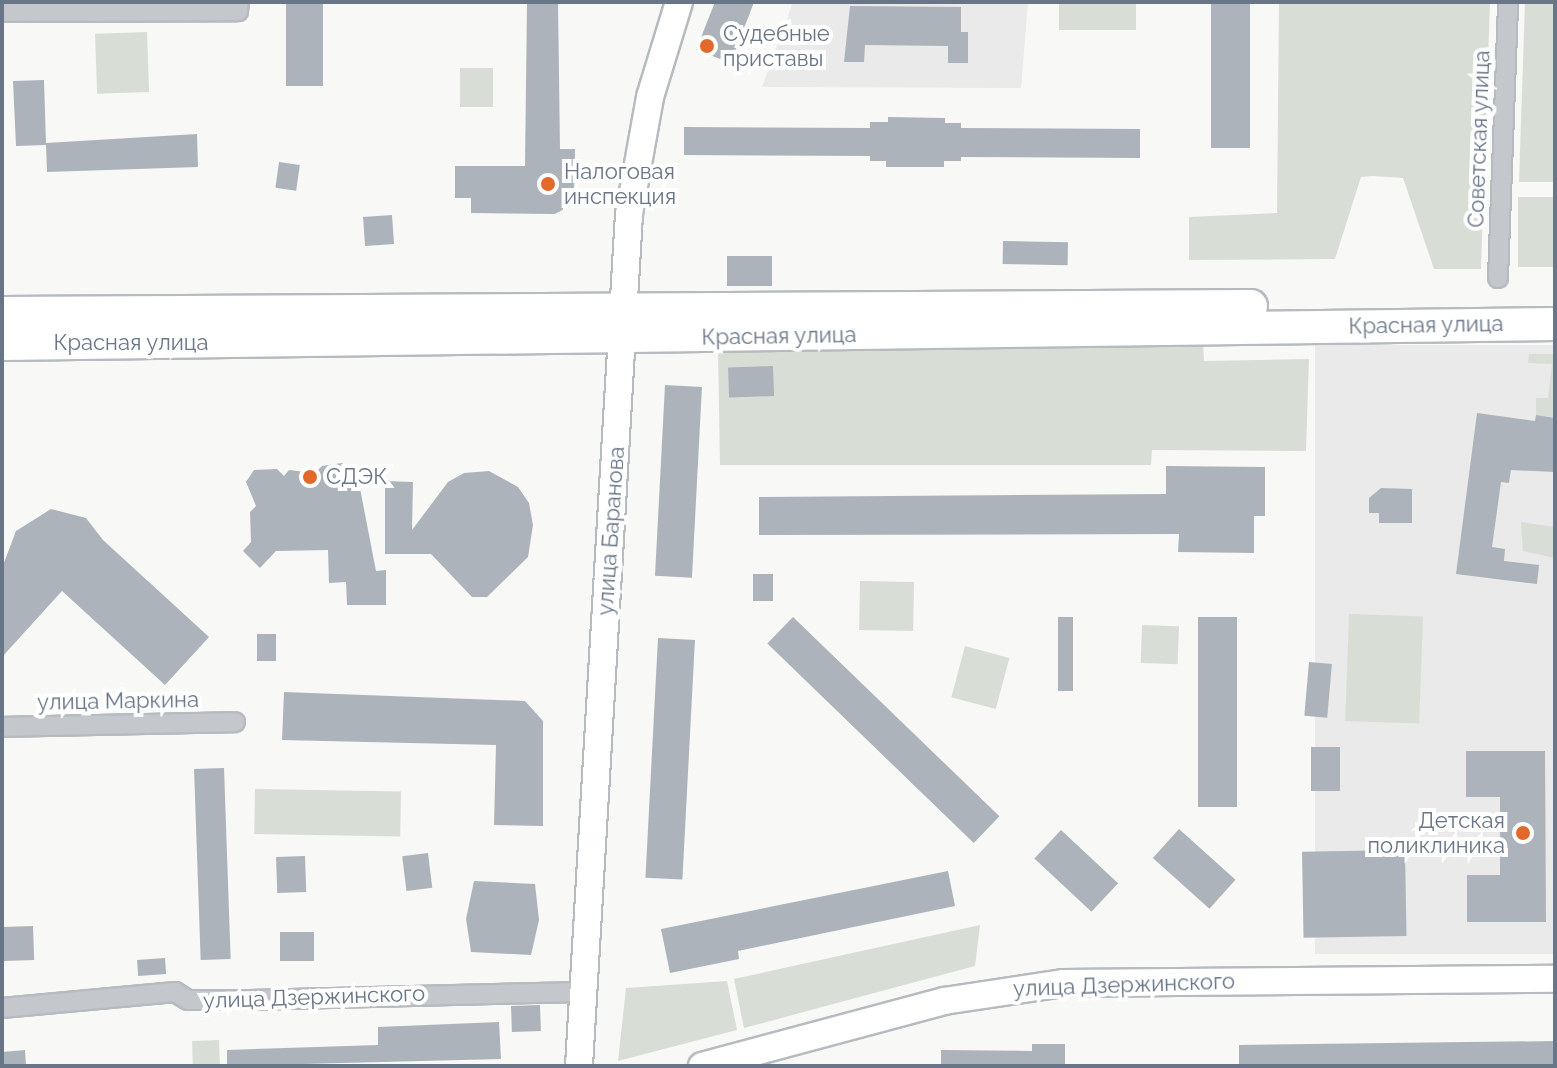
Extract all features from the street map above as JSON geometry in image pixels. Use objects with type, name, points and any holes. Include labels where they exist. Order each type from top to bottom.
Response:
[{"type":"highway","name":"Красная улица","points":[[2,344],[623,323],[1555,302]]},
{"type":"highway","name":"Красная улица","points":[[2,313],[623,323],[1555,324]]},
{"type":"street","name":"улица Баранова","points":[[580,1064],[581,992],[623,323],[640,140],[679,2]]},
{"type":"street","name":"Советская улица","points":[[1498,278],[1508,2]]},
{"type":"street","points":[[2,12],[238,7]]},
{"type":"street","name":"улица Маркина","points":[[2,727],[235,722]]},
{"type":"street","name":"улица Дзержинского","points":[[702,1066],[944,1001],[1063,983],[1555,979]]},
{"type":"street","name":"улица Дзержинского","points":[[2,1008],[175,992],[188,1000],[242,1000],[581,992]]},
{"type":"shaded area","points":[[793,2],[1028,2],[1021,88],[762,87]]},
{"type":"shaded area","points":[[1059,2],[1136,2],[1136,30],[1059,30]]},
{"type":"shaded area","points":[[1279,2],[1490,2],[1481,269],[1434,269],[1403,178],[1373,176],[1361,177],[1335,259],[1189,260],[1189,217],[1277,213]]},
{"type":"shaded area","points":[[1525,2],[1555,2],[1555,182],[1519,182]]},
{"type":"shaded area","points":[[147,32],[149,92],[97,94],[95,34]]},
{"type":"shaded area","points":[[460,68],[493,68],[493,107],[460,107]]},
{"type":"shaded area","points":[[1518,197],[1555,197],[1555,267],[1518,267]]},
{"type":"shaded area","points":[[1203,341],[1204,361],[1309,359],[1306,451],[1152,450],[1151,465],[720,465],[718,351]]},
{"type":"shaded area","points":[[1315,345],[1555,345],[1555,954],[1315,954]]},
{"type":"shaded area","points":[[1529,354],[1555,354],[1555,418],[1536,415],[1536,398],[1548,398],[1552,364],[1528,363]]},
{"type":"shaded area","points":[[1521,522],[1555,527],[1555,558],[1523,551]]},
{"type":"shaded area","points":[[860,581],[914,582],[913,631],[859,630]]},
{"type":"shaded area","points":[[1349,614],[1423,617],[1419,724],[1345,721]]},
{"type":"shaded area","points":[[1142,625],[1179,626],[1178,664],[1141,663]]},
{"type":"shaded area","points":[[965,646],[1009,658],[996,709],[951,697]]},
{"type":"shaded area","points":[[255,789],[401,792],[400,837],[254,834]]},
{"type":"shaded area","points":[[980,925],[975,966],[744,1028],[734,979]]},
{"type":"shaded area","points":[[727,981],[737,1030],[618,1061],[626,988]]},
{"type":"shaded area","points":[[219,1040],[220,1066],[193,1066],[192,1041]]},
{"type":"building","points":[[286,2],[323,2],[323,86],[286,86]]},
{"type":"building","points":[[527,2],[558,2],[560,149],[575,149],[574,194],[566,208],[555,214],[471,213],[471,198],[455,198],[455,166],[525,166]]},
{"type":"building","points":[[715,2],[754,2],[731,63],[696,50]]},
{"type":"building","points":[[1211,2],[1250,2],[1250,148],[1211,148]]},
{"type":"building","points":[[850,6],[961,7],[961,32],[968,32],[968,63],[948,63],[948,46],[865,45],[864,62],[844,62]]},
{"type":"building","points":[[44,80],[46,143],[197,134],[198,167],[47,172],[46,145],[16,146],[13,81]]},
{"type":"building","points":[[888,117],[945,118],[945,123],[961,123],[961,128],[1140,129],[1140,158],[961,157],[961,161],[944,161],[944,167],[886,167],[886,161],[870,161],[870,156],[684,155],[684,127],[870,128],[870,122],[888,122]]},
{"type":"building","points":[[279,162],[300,165],[296,191],[275,188]]},
{"type":"building","points":[[392,215],[394,244],[365,246],[363,217]]},
{"type":"building","points":[[1003,241],[1068,242],[1068,265],[1003,264]]},
{"type":"building","points":[[727,256],[772,256],[772,286],[727,286]]},
{"type":"building","points":[[773,366],[774,396],[729,398],[728,368]]},
{"type":"building","points":[[665,385],[702,387],[692,578],[655,576]]},
{"type":"building","points":[[1477,413],[1535,421],[1536,415],[1555,418],[1555,472],[1511,470],[1509,483],[1501,482],[1492,547],[1505,549],[1504,561],[1539,565],[1537,584],[1456,574]]},
{"type":"building","points":[[342,463],[358,478],[376,571],[386,570],[386,605],[347,605],[346,582],[329,583],[328,550],[276,551],[260,568],[243,551],[251,542],[250,512],[256,506],[246,482],[254,470],[277,469],[284,476],[289,470],[315,473],[322,466]]},
{"type":"building","points":[[1166,466],[1265,467],[1265,516],[1254,516],[1254,553],[1178,552],[1179,534],[759,535],[759,497],[1166,494]]},
{"type":"building","points":[[489,471],[518,487],[529,503],[533,525],[528,557],[487,597],[472,597],[431,554],[385,554],[385,481],[413,482],[412,530],[448,482],[464,473]]},
{"type":"building","points":[[1381,488],[1412,489],[1412,523],[1379,523],[1379,513],[1369,513],[1369,498]]},
{"type":"building","points":[[51,509],[86,518],[103,540],[209,637],[165,685],[62,591],[2,657],[2,568],[16,531]]},
{"type":"building","points":[[753,574],[773,574],[773,601],[753,601]]},
{"type":"building","points":[[793,617],[999,816],[974,843],[767,644]]},
{"type":"building","points":[[1058,617],[1073,617],[1073,691],[1058,691]]},
{"type":"building","points":[[1198,617],[1237,617],[1237,807],[1198,807]]},
{"type":"building","points":[[257,634],[276,634],[276,661],[257,661]]},
{"type":"building","points":[[658,638],[695,640],[682,880],[645,878]]},
{"type":"building","points":[[1309,662],[1332,664],[1327,718],[1304,716]]},
{"type":"building","points":[[284,692],[525,701],[543,721],[543,826],[494,825],[496,745],[282,740]]},
{"type":"building","points":[[1311,747],[1340,747],[1340,791],[1311,791]]},
{"type":"building","name":"Детская поликлиника","points":[[1466,751],[1545,751],[1546,922],[1467,922],[1467,875],[1500,875],[1500,797],[1466,797]]},
{"type":"building","points":[[224,768],[231,959],[201,960],[194,769]]},
{"type":"building","points":[[1179,829],[1235,880],[1209,909],[1153,858]]},
{"type":"building","points":[[1061,830],[1118,883],[1091,912],[1034,859]]},
{"type":"building","points":[[1405,850],[1407,936],[1304,938],[1302,852]]},
{"type":"building","points":[[428,853],[432,888],[406,891],[402,856]]},
{"type":"building","points":[[305,856],[306,892],[277,893],[276,857]]},
{"type":"building","points":[[948,871],[955,906],[738,951],[739,959],[670,973],[661,929]]},
{"type":"building","points":[[474,881],[535,884],[539,920],[531,955],[471,952],[466,919]]},
{"type":"building","points":[[33,926],[34,960],[3,961],[2,927]]},
{"type":"building","points":[[280,932],[314,932],[314,961],[280,961]]},
{"type":"building","points":[[165,958],[166,974],[138,976],[137,960]]},
{"type":"building","points":[[540,1005],[541,1031],[512,1032],[511,1006]]},
{"type":"building","points":[[499,1022],[501,1059],[227,1066],[227,1050],[378,1045],[378,1027]]},
{"type":"building","points":[[1555,1041],[1555,1066],[1239,1066],[1239,1045]]},
{"type":"building","points":[[1032,1044],[1065,1044],[1065,1066],[941,1066],[941,1050],[1032,1051]]},
{"type":"building","points":[[25,1050],[26,1066],[2,1066],[2,1052]]},
{"type":"place","name":"Судебные приставы","points":[[707,46]]},
{"type":"place","name":"Налоговая инспекция","points":[[548,184]]},
{"type":"place","name":"СДЭК","points":[[310,477]]},
{"type":"place","name":"Детская поликлиника","points":[[1523,833]]}]
